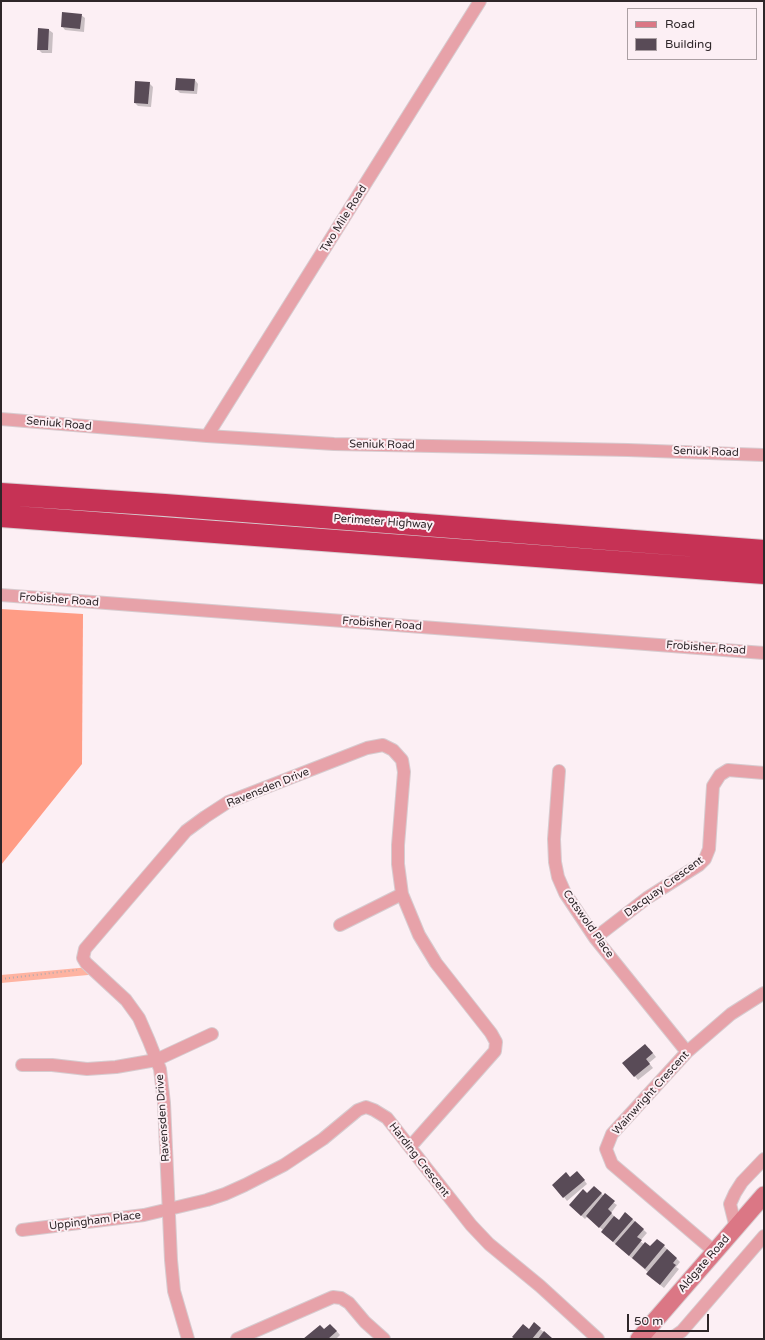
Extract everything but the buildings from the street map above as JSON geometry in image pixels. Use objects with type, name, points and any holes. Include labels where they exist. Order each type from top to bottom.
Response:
[{"type":"highway","name":"Perimeter Highway","points":[[6,492],[764,551]]},
{"type":"highway","name":"Perimeter Highway","points":[[1,516],[764,573]]},
{"type":"street","name":"Two Mile Road","points":[[207,436],[480,1]]},
{"type":"street","name":"Seniuk Road","points":[[1,419],[207,436],[334,444],[620,449],[764,455]]},
{"type":"street","name":"Frobisher Road","points":[[1,595],[764,653]]},
{"type":"street","name":"Ravensden Drive","points":[[188,1339],[174,1290],[164,1103],[160,1069],[139,1018],[126,1000],[86,964],[83,958],[85,949],[186,831],[192,826],[228,802],[367,748],[383,745],[393,750],[402,760],[404,772],[398,845],[398,864],[402,894],[419,935],[433,957],[492,1033],[496,1042],[495,1051],[410,1147]]},
{"type":"street","name":"Cotswold Place","points":[[559,770],[554,839],[558,877],[565,893],[595,938],[687,1052]]},
{"type":"street","name":"Dacquay Crescent","points":[[595,938],[647,898],[699,865],[705,859],[710,849],[713,786],[720,775],[728,770],[764,772]]},
{"type":"street","points":[[340,925],[402,894]]},
{"type":"street","name":"Wainwright Crescent","points":[[715,1252],[612,1164],[606,1149],[612,1134],[687,1052],[731,1014],[764,993]]},
{"type":"street","points":[[22,1065],[52,1065],[87,1069],[116,1067],[156,1060],[212,1034]]},
{"type":"street","name":"Harding Crescent","points":[[169,1209],[219,1196],[256,1180],[307,1150],[323,1139],[358,1110],[366,1107],[387,1118],[471,1225],[489,1244],[540,1286],[598,1339]]},
{"type":"street","name":"Aldgate Road","points":[[736,1228],[730,1204],[742,1182],[764,1159]]},
{"type":"street","name":"Aldgate Road","points":[[640,1338],[764,1196]]},
{"type":"street","name":"Uppingham Place","points":[[22,1230],[144,1215],[169,1209]]},
{"type":"street","name":"Aldgate Road","points":[[640,1338],[667,1338],[675,1336],[682,1331],[764,1236]]},
{"type":"street","points":[[237,1339],[333,1296],[341,1298],[349,1303],[364,1322],[384,1339]]},
{"type":"path","points":[[1,979],[92,969]]},
{"type":"shaded area","points":[[1,609],[83,614],[82,764],[1,865]]},
{"type":"shaded area","points":[[90,967],[99,974],[1,983],[1,975]]}]
